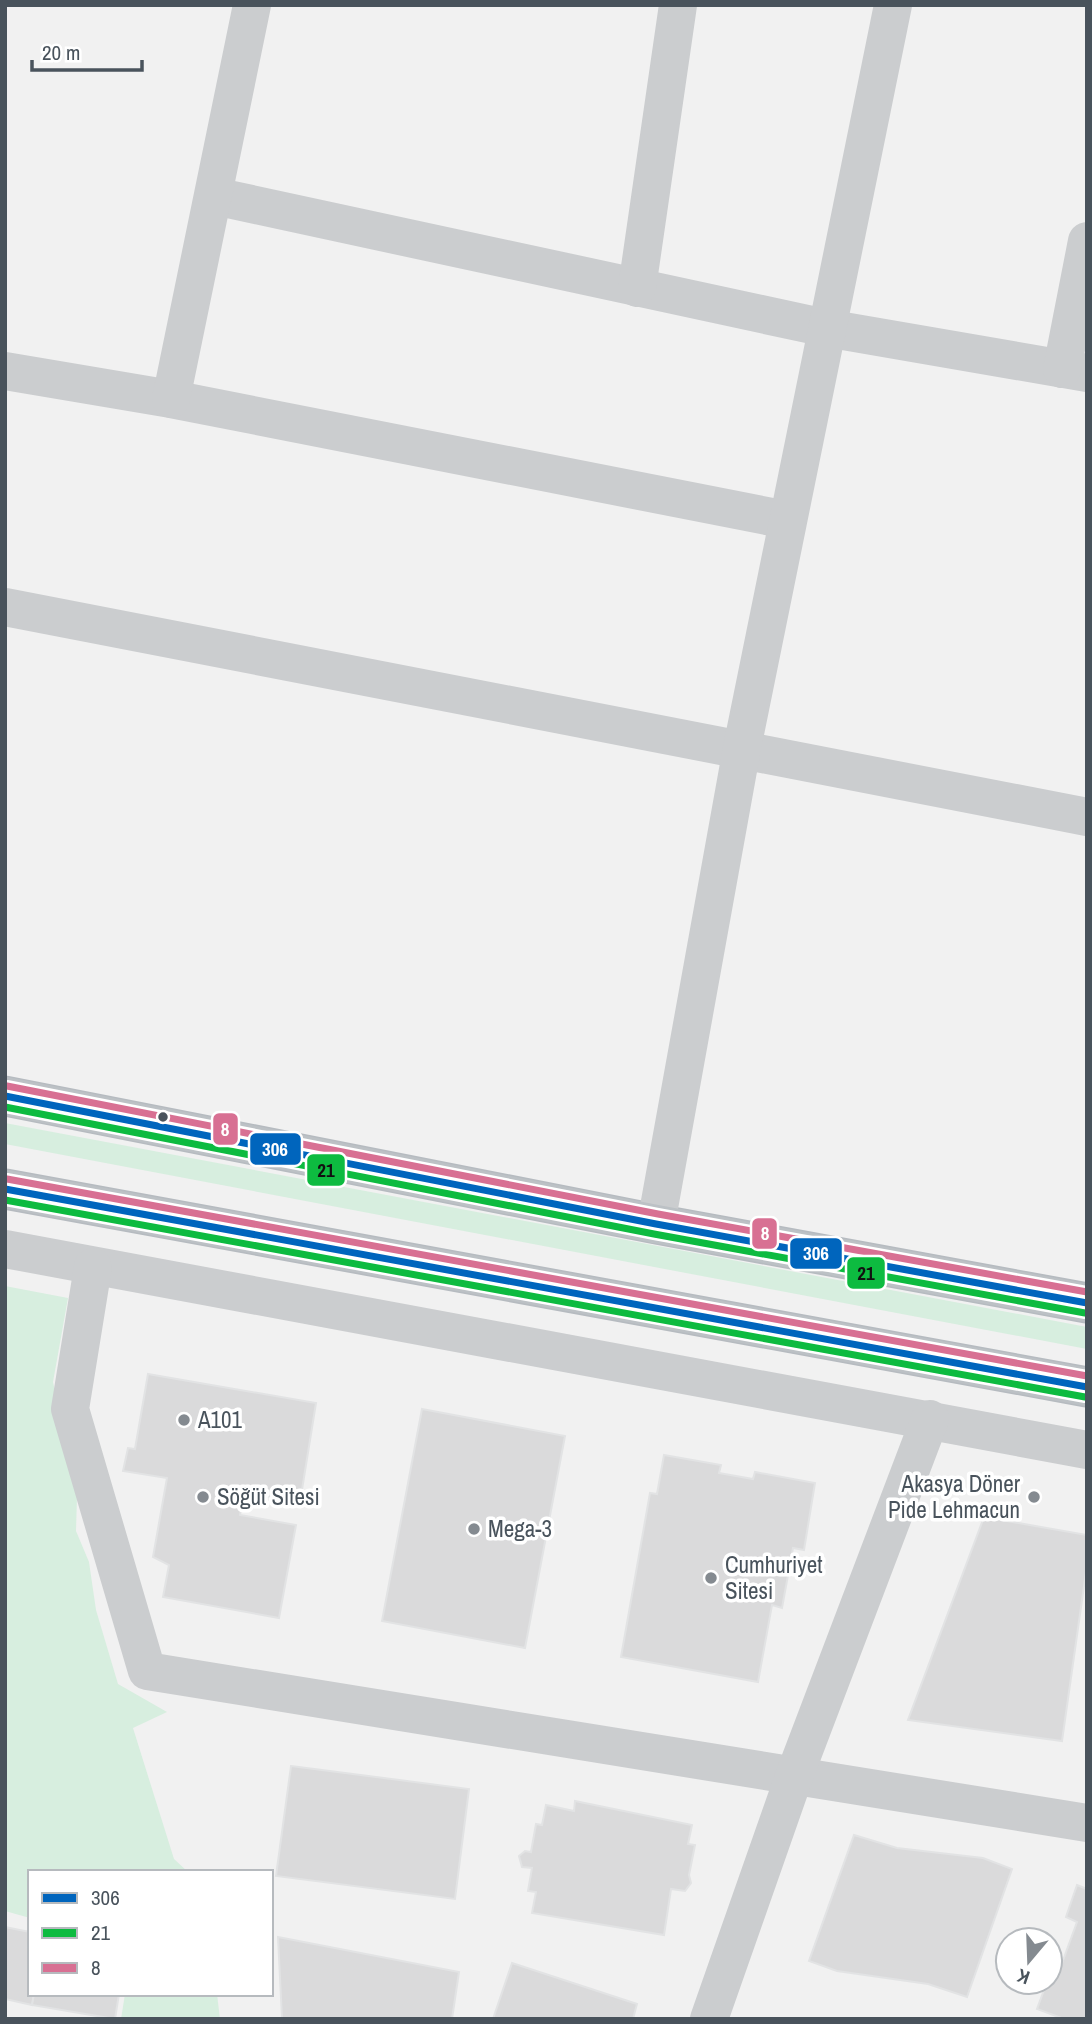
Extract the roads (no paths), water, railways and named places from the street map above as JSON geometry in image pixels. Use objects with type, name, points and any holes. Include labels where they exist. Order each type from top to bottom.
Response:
[{"type":"highway","points":[[5,1096],[656,1224],[1087,1303]]},
{"type":"highway","points":[[5,1189],[1087,1387]]},
{"type":"street","points":[[171,400],[252,5]]},
{"type":"street","points":[[638,288],[678,5]]},
{"type":"street","points":[[656,1224],[741,748],[893,5]]},
{"type":"street","points":[[214,196],[826,328],[1074,371],[1087,242]]},
{"type":"street","points":[[5,371],[171,400],[787,520]]},
{"type":"street","points":[[5,607],[1087,817]]},
{"type":"street","points":[[5,1249],[1087,1450]]},
{"type":"street","points":[[93,1267],[70,1409],[147,1671],[1087,1823]]},
{"type":"street","points":[[709,2019],[795,1774],[930,1419]]},
{"type":"place","name":"A101","points":[[184,1420]]},
{"type":"place","name":"Söğüt Sitesi","points":[[203,1497]]},
{"type":"place","name":"Akasya Döner Pide Lehmacun","points":[[1034,1497]]},
{"type":"place","name":"Mega-3","points":[[474,1529]]},
{"type":"place","name":"Cumhuriyet Sitesi","points":[[711,1578]]}]
